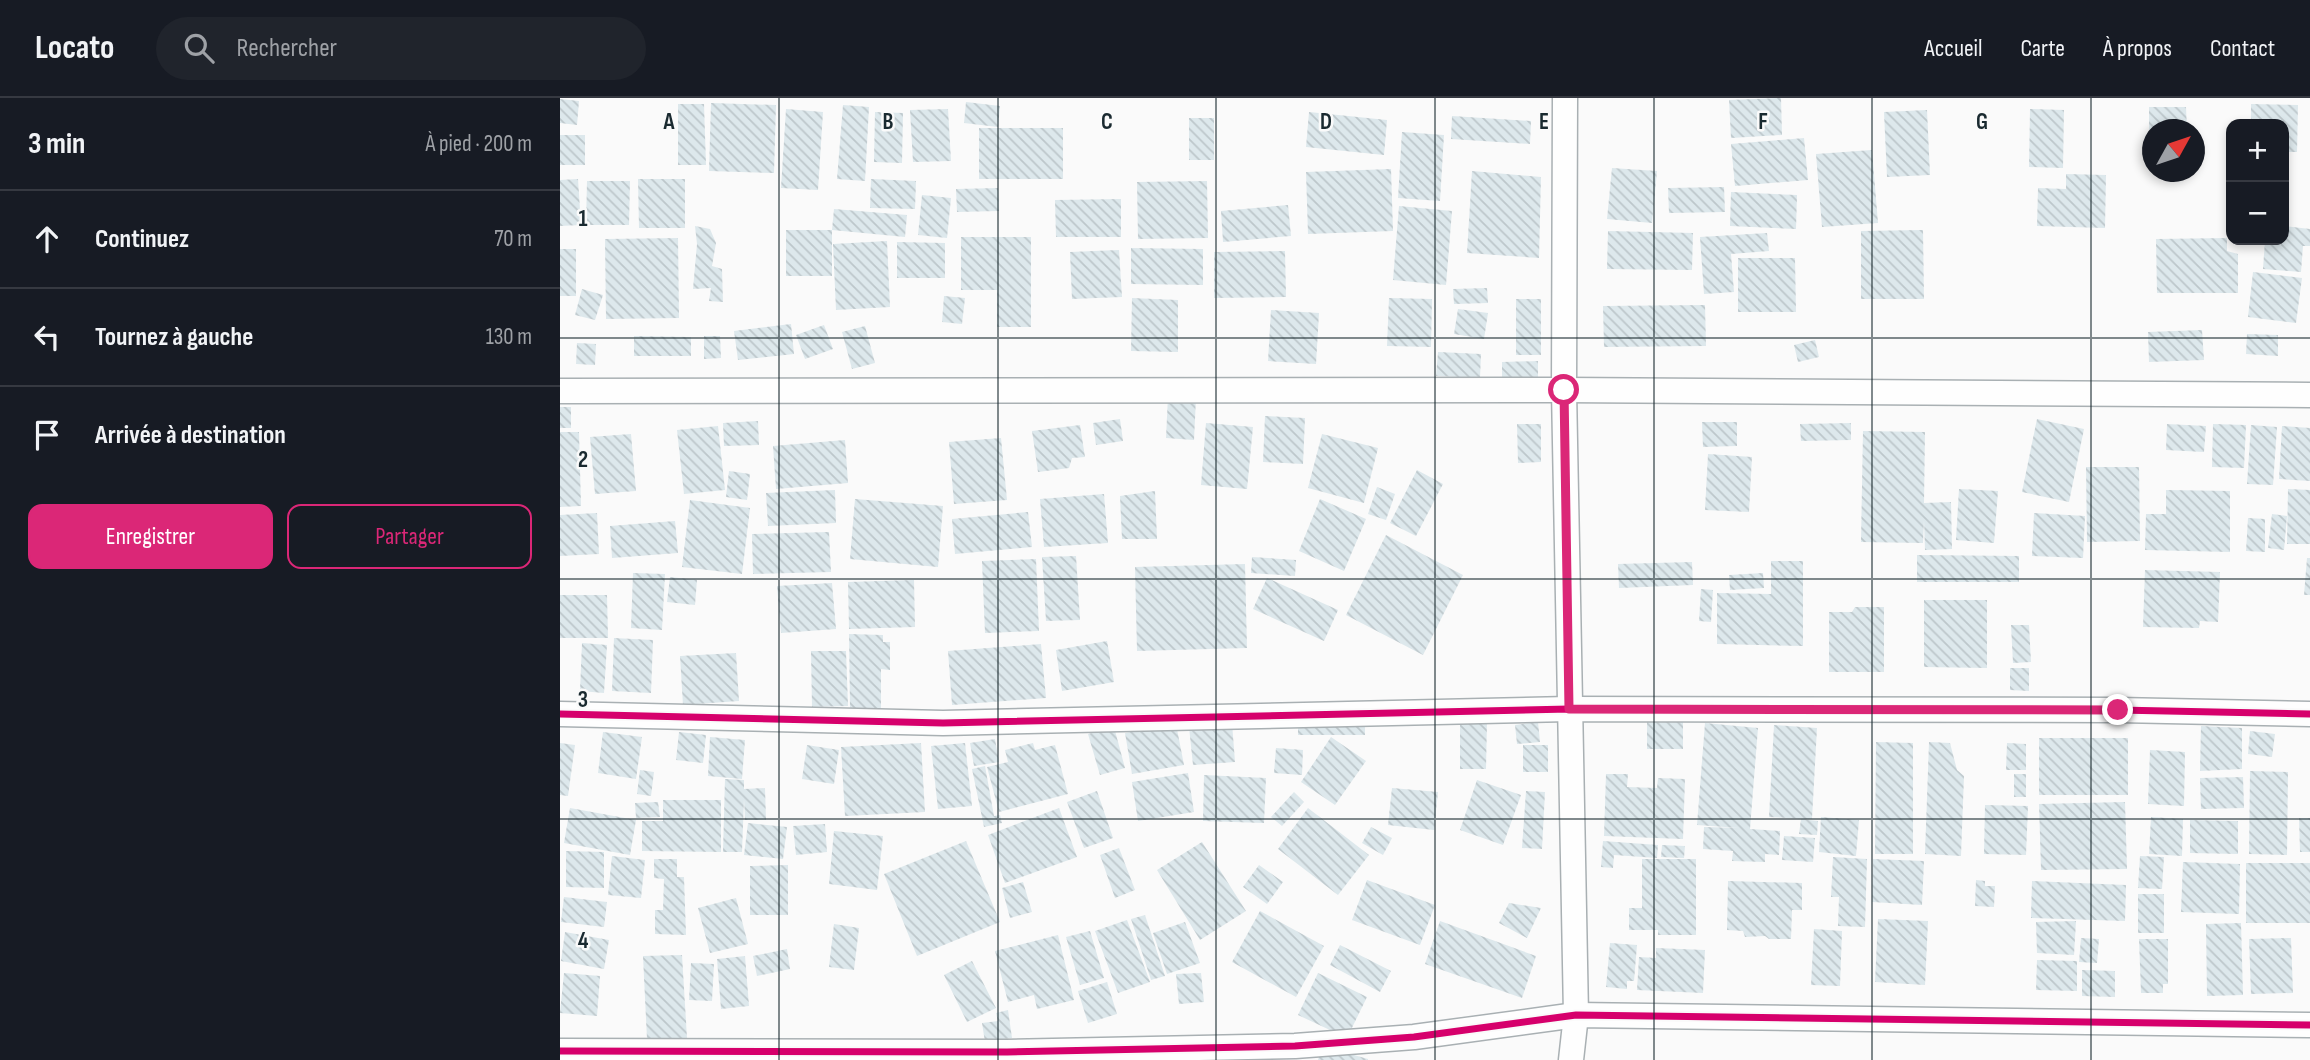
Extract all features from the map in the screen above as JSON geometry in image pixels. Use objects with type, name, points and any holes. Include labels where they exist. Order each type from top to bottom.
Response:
[{"type":"street","points":[[1565,98],[1564,390],[1576,1015],[1571,1060]]},
{"type":"street","points":[[560,391],[1564,390],[2310,395]]},
{"type":"street","points":[[560,714],[943,723],[1569,709],[2118,710],[2310,714]]},
{"type":"street","points":[[560,1051],[1007,1052],[1295,1046],[1413,1037],[1576,1015],[2310,1025]]},
{"type":"building","points":[[1781,98],[1782,135],[1731,138],[1729,100]]},
{"type":"building","points":[[560,99],[579,101],[577,125],[560,123]]},
{"type":"building","points":[[966,102],[1000,106],[998,127],[964,123]]},
{"type":"building","points":[[711,103],[776,105],[774,173],[709,171]]},
{"type":"building","points":[[678,104],[704,104],[706,165],[678,165]]},
{"type":"building","points":[[2251,104],[2298,105],[2297,152],[2289,152],[2289,119],[2251,119]]},
{"type":"building","points":[[843,105],[869,107],[865,181],[837,179]]},
{"type":"building","points":[[2149,107],[2186,107],[2187,119],[2149,119]]},
{"type":"building","points":[[786,109],[823,112],[818,190],[781,188]]},
{"type":"building","points":[[948,109],[951,161],[913,162],[910,110]]},
{"type":"building","points":[[2030,109],[2064,110],[2063,168],[2029,167]]},
{"type":"building","points":[[1927,110],[1930,175],[1887,177],[1884,112]]},
{"type":"building","points":[[875,112],[903,113],[902,163],[874,162]]},
{"type":"building","points":[[1309,112],[1387,120],[1384,155],[1306,147]]},
{"type":"building","points":[[1452,116],[1531,121],[1530,144],[1451,139]]},
{"type":"building","points":[[1189,118],[1214,118],[1214,160],[1189,160]]},
{"type":"building","points":[[979,128],[1063,128],[1063,179],[979,179]]},
{"type":"building","points":[[1402,132],[1444,135],[1440,201],[1398,198]]},
{"type":"building","points":[[560,135],[585,135],[585,165],[560,165]]},
{"type":"building","points":[[1804,138],[1808,180],[1735,186],[1731,144]]},
{"type":"building","points":[[1872,150],[1878,223],[1822,227],[1816,154]]},
{"type":"building","points":[[1612,168],[1657,171],[1652,223],[1607,219]]},
{"type":"building","points":[[1391,169],[1393,231],[1308,234],[1306,172]]},
{"type":"building","points":[[1472,171],[1541,177],[1539,258],[1467,253]]},
{"type":"building","points":[[2066,174],[2106,175],[2105,228],[2037,226],[2038,188],[2066,189]]},
{"type":"building","points":[[578,179],[581,225],[560,226],[560,180]]},
{"type":"building","points":[[638,179],[685,179],[685,228],[639,228]]},
{"type":"building","points":[[871,179],[916,181],[915,209],[870,208]]},
{"type":"building","points":[[587,181],[630,181],[629,225],[586,225]]},
{"type":"building","points":[[1207,181],[1208,238],[1138,239],[1137,182]]},
{"type":"building","points":[[1724,187],[1725,212],[1669,213],[1668,188]]},
{"type":"building","points":[[998,188],[999,211],[957,212],[956,189]]},
{"type":"building","points":[[1731,192],[1797,195],[1796,229],[1730,226]]},
{"type":"building","points":[[922,195],[951,198],[947,238],[918,235]]},
{"type":"building","points":[[1121,199],[1121,237],[1056,237],[1055,200]]},
{"type":"building","points":[[1288,205],[1291,236],[1223,242],[1221,211]]},
{"type":"building","points":[[1399,206],[1452,211],[1446,285],[1393,280]]},
{"type":"building","points":[[834,209],[907,215],[905,237],[832,230]]},
{"type":"building","points":[[695,226],[710,229],[716,243],[712,266],[722,269],[723,302],[709,301],[711,288],[693,289],[697,244]]},
{"type":"building","points":[[2289,227],[2310,229],[2310,246],[2303,246],[2301,272],[2263,269],[2265,245],[2289,245]]},
{"type":"building","points":[[786,230],[832,230],[832,276],[786,276]]},
{"type":"building","points":[[1923,230],[1924,299],[1861,299],[1861,231]]},
{"type":"building","points":[[1608,231],[1693,233],[1692,270],[1607,269]]},
{"type":"building","points":[[1767,233],[1769,251],[1731,254],[1734,292],[1704,294],[1700,237]]},
{"type":"building","points":[[961,237],[1031,237],[1031,327],[997,327],[997,290],[961,290]]},
{"type":"building","points":[[678,238],[679,318],[606,319],[605,239]]},
{"type":"building","points":[[2226,238],[2227,251],[2238,254],[2238,293],[2157,293],[2156,239]]},
{"type":"building","points":[[887,241],[890,307],[836,310],[833,244]]},
{"type":"building","points":[[897,242],[945,243],[945,278],[897,278]]},
{"type":"building","points":[[1131,248],[1203,249],[1203,285],[1131,284]]},
{"type":"building","points":[[560,249],[576,249],[576,296],[560,296]]},
{"type":"building","points":[[1119,250],[1122,297],[1072,299],[1070,252]]},
{"type":"building","points":[[1285,251],[1286,297],[1214,298],[1214,252]]},
{"type":"building","points":[[1738,258],[1795,258],[1796,312],[1738,312]]},
{"type":"building","points":[[2253,272],[2302,278],[2296,323],[2248,317]]},
{"type":"building","points":[[1487,288],[1488,303],[1454,304],[1453,289]]},
{"type":"building","points":[[582,289],[603,295],[595,320],[575,315]]},
{"type":"building","points":[[944,296],[965,298],[962,324],[942,322]]},
{"type":"building","points":[[1132,298],[1178,300],[1178,352],[1131,351]]},
{"type":"building","points":[[1389,298],[1432,299],[1431,347],[1387,346]]},
{"type":"building","points":[[1516,299],[1541,299],[1541,355],[1516,355]]},
{"type":"building","points":[[1705,305],[1706,346],[1604,347],[1603,306]]},
{"type":"building","points":[[1458,309],[1488,313],[1484,339],[1454,334]]},
{"type":"building","points":[[1271,310],[1319,313],[1316,364],[1268,361]]},
{"type":"building","points":[[791,324],[794,354],[738,360],[734,331]]},
{"type":"building","points":[[824,325],[833,349],[805,359],[796,335]]},
{"type":"building","points":[[865,326],[875,363],[852,369],[842,332]]},
{"type":"building","points":[[2202,330],[2204,360],[2149,362],[2148,332]]},
{"type":"building","points":[[2247,334],[2278,335],[2278,356],[2246,354]]},
{"type":"building","points":[[634,336],[691,337],[691,356],[634,356]]},
{"type":"building","points":[[704,336],[720,336],[721,358],[704,359]]},
{"type":"building","points":[[1815,340],[1819,357],[1798,362],[1794,345]]},
{"type":"building","points":[[577,343],[596,344],[595,365],[576,364]]},
{"type":"building","points":[[1438,352],[1481,354],[1480,378],[1436,376]]},
{"type":"building","points":[[1538,361],[1538,379],[1502,380],[1502,362]]},
{"type":"building","points":[[1168,396],[1196,398],[1194,440],[1166,438]]},
{"type":"building","points":[[560,407],[571,407],[571,428],[560,428]]},
{"type":"building","points":[[1265,416],[1305,418],[1303,464],[1263,462]]},
{"type":"building","points":[[1120,419],[1123,441],[1096,445],[1093,423]]},
{"type":"building","points":[[2037,419],[2084,429],[2069,502],[2022,492]]},
{"type":"building","points":[[758,421],[759,445],[724,446],[723,423]]},
{"type":"building","points":[[1702,422],[1737,422],[1737,446],[1703,447]]},
{"type":"building","points":[[1206,423],[1253,427],[1247,489],[1201,485]]},
{"type":"building","points":[[1851,423],[1851,440],[1801,441],[1800,424]]},
{"type":"building","points":[[1517,424],[1541,424],[1541,462],[1518,463]]},
{"type":"building","points":[[2167,424],[2206,426],[2204,452],[2166,450]]},
{"type":"building","points":[[2213,424],[2246,425],[2244,468],[2212,467]]},
{"type":"building","points":[[1080,425],[1085,457],[1072,458],[1069,468],[1038,472],[1032,431]]},
{"type":"building","points":[[2251,425],[2277,427],[2273,485],[2247,484]]},
{"type":"building","points":[[718,426],[725,490],[684,494],[677,430]]},
{"type":"building","points":[[2282,426],[2310,428],[2310,481],[2279,479]]},
{"type":"building","points":[[1863,431],[1925,432],[1924,503],[1951,502],[1952,549],[1925,550],[1924,520],[1923,543],[1861,542]]},
{"type":"building","points":[[560,432],[579,432],[581,506],[560,507]]},
{"type":"building","points":[[631,434],[636,491],[595,494],[590,437]]},
{"type":"building","points":[[1322,434],[1378,448],[1364,503],[1308,488]]},
{"type":"building","points":[[1001,438],[1007,500],[954,504],[949,442]]},
{"type":"building","points":[[845,440],[848,483],[776,489],[773,446]]},
{"type":"building","points":[[1708,454],[1752,457],[1749,512],[1705,510]]},
{"type":"building","points":[[2086,467],[2139,467],[2140,541],[2087,542]]},
{"type":"building","points":[[1417,470],[1443,484],[1416,536],[1390,523]]},
{"type":"building","points":[[729,471],[750,474],[747,500],[726,497]]},
{"type":"building","points":[[1377,487],[1395,494],[1386,520],[1368,514]]},
{"type":"building","points":[[1959,489],[1998,491],[1994,543],[1956,540]]},
{"type":"building","points":[[2288,489],[2310,490],[2310,544],[2287,544]]},
{"type":"building","points":[[835,490],[836,523],[768,526],[766,493]]},
{"type":"building","points":[[2166,490],[2230,491],[2230,552],[2145,550],[2146,514],[2166,514]]},
{"type":"building","points":[[1155,491],[1157,539],[1122,539],[1120,496]]},
{"type":"building","points":[[1104,494],[1108,543],[1044,547],[1040,499]]},
{"type":"building","points":[[855,499],[943,506],[938,567],[850,559]]},
{"type":"building","points":[[1320,499],[1366,519],[1344,571],[1299,551]]},
{"type":"building","points":[[690,500],[750,508],[742,574],[682,567]]},
{"type":"building","points":[[1028,512],[1032,547],[955,554],[952,519]]},
{"type":"building","points":[[597,513],[599,554],[560,556],[560,515]]},
{"type":"building","points":[[2034,513],[2085,516],[2083,558],[2032,556]]},
{"type":"building","points":[[2272,514],[2287,516],[2284,550],[2268,548]]},
{"type":"building","points":[[2248,518],[2265,519],[2265,552],[2246,551]]},
{"type":"building","points":[[675,521],[678,553],[612,558],[610,526]]},
{"type":"building","points":[[829,532],[831,572],[753,574],[752,534]]},
{"type":"building","points":[[1386,535],[1463,575],[1423,655],[1346,615]]},
{"type":"building","points":[[1917,555],[2019,556],[2019,582],[1917,582]]},
{"type":"building","points":[[1076,556],[1080,620],[1046,621],[1042,557]]},
{"type":"building","points":[[1252,557],[1296,560],[1295,576],[1251,573]]},
{"type":"building","points":[[2307,558],[2310,558],[2310,595],[2304,595]]},
{"type":"building","points":[[1036,559],[1039,631],[985,633],[982,561]]},
{"type":"building","points":[[1771,561],[1803,561],[1803,646],[1717,644],[1717,593],[1771,594]]},
{"type":"building","points":[[1692,562],[1693,585],[1619,588],[1618,564]]},
{"type":"building","points":[[1245,564],[1247,648],[1137,651],[1135,567]]},
{"type":"building","points":[[2145,570],[2220,572],[2218,622],[2200,621],[2199,628],[2143,627]]},
{"type":"building","points":[[633,573],[665,574],[662,630],[631,628]]},
{"type":"building","points":[[1763,573],[1764,588],[1730,590],[1729,575]]},
{"type":"building","points":[[670,577],[697,580],[695,605],[667,602]]},
{"type":"building","points":[[1267,578],[1338,610],[1324,641],[1253,609]]},
{"type":"building","points":[[914,580],[915,627],[849,629],[848,582]]},
{"type":"building","points":[[832,583],[836,629],[781,633],[777,586]]},
{"type":"building","points":[[1701,589],[1713,590],[1711,622],[1699,621]]},
{"type":"building","points":[[560,595],[607,595],[608,638],[560,638]]},
{"type":"building","points":[[1924,600],[1987,600],[1987,668],[1924,667]]},
{"type":"building","points":[[1855,607],[1884,607],[1884,672],[1829,672],[1829,612],[1852,612]]},
{"type":"building","points":[[2011,625],[2029,625],[2031,662],[2013,663]]},
{"type":"building","points":[[849,634],[883,635],[883,642],[890,642],[890,670],[881,669],[881,708],[850,708]]},
{"type":"building","points":[[614,638],[653,640],[651,693],[612,691]]},
{"type":"building","points":[[1107,641],[1114,682],[1062,691],[1056,650]]},
{"type":"building","points":[[582,643],[607,645],[604,693],[580,691]]},
{"type":"building","points":[[1041,644],[1046,698],[952,705],[948,651]]},
{"type":"building","points":[[811,651],[846,651],[848,706],[812,707]]},
{"type":"building","points":[[736,653],[739,701],[683,705],[680,656]]},
{"type":"building","points":[[2010,668],[2029,668],[2029,691],[2010,690]]},
{"type":"building","points":[[1298,721],[1365,721],[1365,735],[1298,735]]},
{"type":"building","points":[[1683,721],[1683,749],[1647,749],[1647,722]]},
{"type":"building","points":[[1460,722],[1487,722],[1486,769],[1460,769]]},
{"type":"building","points":[[1538,722],[1540,742],[1517,744],[1515,725]]},
{"type":"building","points":[[1232,723],[1235,762],[1193,765],[1189,727]]},
{"type":"building","points":[[1705,723],[1758,728],[1750,829],[1780,831],[1779,855],[1765,854],[1765,862],[1732,861],[1733,851],[1703,849],[1704,827],[1739,828],[1697,825]]},
{"type":"building","points":[[1176,724],[1184,765],[1132,774],[1125,733]]},
{"type":"building","points":[[1774,725],[1817,728],[1812,819],[1769,817]]},
{"type":"building","points":[[2201,726],[2242,728],[2242,769],[2200,771]]},
{"type":"building","points":[[1114,727],[1125,768],[1100,775],[1088,734]]},
{"type":"building","points":[[2250,731],[2275,734],[2272,757],[2248,754]]},
{"type":"building","points":[[603,732],[642,737],[636,779],[598,773]]},
{"type":"building","points":[[679,732],[706,735],[703,763],[676,760]]},
{"type":"building","points":[[710,737],[745,740],[742,779],[708,776]]},
{"type":"building","points":[[1331,737],[1366,761],[1335,805],[1301,782]]},
{"type":"building","points":[[2039,738],[2128,738],[2128,795],[2039,795]]},
{"type":"building","points":[[995,739],[999,762],[974,766],[970,743]]},
{"type":"building","points":[[1876,742],[1913,743],[1913,854],[1875,854]]},
{"type":"building","points":[[1929,742],[1950,743],[1957,770],[1964,776],[1961,856],[1925,854]]},
{"type":"building","points":[[560,743],[575,745],[568,796],[560,795]]},
{"type":"building","points":[[921,743],[925,812],[845,816],[841,747]]},
{"type":"building","points":[[965,743],[972,806],[938,809],[931,746]]},
{"type":"building","points":[[1033,743],[1035,750],[1055,745],[1068,794],[999,812],[987,767],[1008,762],[1005,750]]},
{"type":"building","points":[[2007,743],[2026,744],[2026,770],[2006,770]]},
{"type":"building","points":[[807,745],[839,750],[834,784],[802,779]]},
{"type":"building","points":[[1523,745],[1548,745],[1548,772],[1523,772]]},
{"type":"building","points":[[1276,748],[1303,750],[1302,775],[1274,773]]},
{"type":"building","points":[[2150,750],[2185,752],[2184,806],[2148,804]]},
{"type":"building","points":[[985,766],[994,816],[1000,815],[1002,823],[984,827],[972,769]]},
{"type":"building","points":[[640,770],[654,772],[651,796],[637,794]]},
{"type":"building","points":[[2250,771],[2288,772],[2287,855],[2249,854]]},
{"type":"building","points":[[1188,773],[1194,812],[1138,821],[1132,782]]},
{"type":"building","points":[[1606,774],[1628,774],[1627,787],[1657,788],[1658,778],[1685,779],[1683,839],[1604,836]]},
{"type":"building","points":[[2014,774],[2026,774],[2026,797],[2014,797]]},
{"type":"building","points":[[1204,775],[1266,778],[1264,823],[1203,821]]},
{"type":"building","points":[[2243,777],[2244,808],[2201,809],[2200,778]]},
{"type":"building","points":[[725,779],[744,780],[744,789],[765,788],[766,820],[745,820],[744,799],[742,852],[723,852]]},
{"type":"building","points":[[1477,780],[1521,795],[1503,845],[1460,830]]},
{"type":"building","points":[[1392,788],[1438,792],[1434,830],[1388,825]]},
{"type":"building","points":[[1097,791],[1113,838],[1084,848],[1067,802]]},
{"type":"building","points":[[1526,791],[1545,792],[1542,849],[1522,848]]},
{"type":"building","points":[[1294,792],[1304,802],[1282,826],[1271,817]]},
{"type":"building","points":[[663,800],[721,800],[721,852],[642,851],[642,821],[663,821]]},
{"type":"building","points":[[658,802],[660,817],[636,818],[635,803]]},
{"type":"building","points":[[2125,802],[2127,869],[2041,870],[2039,804]]},
{"type":"building","points":[[1985,805],[2028,806],[2026,855],[1984,854]]},
{"type":"building","points":[[570,808],[636,820],[630,855],[564,843]]},
{"type":"building","points":[[1059,808],[1077,857],[1005,883],[988,835]]},
{"type":"building","points":[[1308,808],[1369,855],[1338,895],[1278,849]]},
{"type":"building","points":[[1821,817],[1859,820],[1856,856],[1819,852]]},
{"type":"building","points":[[2151,817],[2183,819],[2182,856],[2149,854]]},
{"type":"building","points":[[2299,818],[2310,818],[2310,852],[2300,852]]},
{"type":"building","points":[[1801,819],[1818,821],[1817,835],[1799,834]]},
{"type":"building","points":[[2190,820],[2238,821],[2238,854],[2190,853]]},
{"type":"building","points":[[748,823],[787,827],[783,859],[744,855]]},
{"type":"building","points":[[825,824],[827,852],[796,855],[793,826]]},
{"type":"building","points":[[1371,827],[1392,838],[1383,855],[1362,843]]},
{"type":"building","points":[[834,831],[883,836],[877,890],[829,884]]},
{"type":"building","points":[[1784,836],[1815,838],[1813,862],[1782,860]]},
{"type":"building","points":[[966,841],[1000,922],[917,956],[884,874]]},
{"type":"building","points":[[1603,841],[1658,845],[1657,858],[1614,855],[1613,868],[1601,867]]},
{"type":"building","points":[[1202,842],[1246,911],[1200,940],[1157,870]]},
{"type":"building","points":[[1662,845],[1685,846],[1684,858],[1661,857]]},
{"type":"building","points":[[1119,848],[1135,890],[1115,898],[1100,855]]},
{"type":"building","points":[[566,851],[604,852],[604,888],[566,887]]},
{"type":"building","points":[[612,856],[645,860],[641,898],[608,895]]},
{"type":"building","points":[[2140,856],[2164,857],[2162,889],[2138,888]]},
{"type":"building","points":[[1833,857],[1867,859],[1865,927],[1838,926],[1839,897],[1831,897]]},
{"type":"building","points":[[654,859],[677,859],[677,877],[684,877],[686,935],[655,934],[655,910],[663,910],[664,879],[654,878]]},
{"type":"building","points":[[1642,859],[1696,859],[1696,935],[1658,935],[1658,930],[1629,930],[1629,908],[1642,908]]},
{"type":"building","points":[[1873,859],[1924,861],[1922,905],[1872,902]]},
{"type":"building","points":[[2183,862],[2240,864],[2239,914],[2181,912]]},
{"type":"building","points":[[2246,863],[2310,863],[2310,923],[2246,923]]},
{"type":"building","points":[[788,865],[788,915],[750,915],[750,866]]},
{"type":"building","points":[[1259,865],[1283,882],[1267,904],[1243,887]]},
{"type":"building","points":[[1367,880],[1435,905],[1420,945],[1352,920]]},
{"type":"building","points":[[1976,880],[1985,881],[1985,886],[1995,886],[1994,907],[1975,906]]},
{"type":"building","points":[[1728,881],[1802,883],[1802,910],[1792,910],[1791,939],[1745,937],[1743,931],[1727,930]]},
{"type":"building","points":[[2032,881],[2126,885],[2125,921],[2031,918]]},
{"type":"building","points":[[1023,882],[1032,912],[1010,918],[1002,888]]},
{"type":"building","points":[[2138,894],[2164,894],[2164,933],[2138,933]]},
{"type":"building","points":[[564,897],[607,902],[604,927],[561,922]]},
{"type":"building","points":[[736,898],[748,944],[710,953],[698,908]]},
{"type":"building","points":[[1509,903],[1541,908],[1527,938],[1499,923]]},
{"type":"building","points":[[1260,911],[1324,946],[1296,997],[1232,962]]},
{"type":"building","points":[[1145,915],[1165,976],[1151,980],[1131,919]]},
{"type":"building","points":[[1878,919],[1928,921],[1925,985],[1875,982]]},
{"type":"building","points":[[1127,920],[1150,982],[1118,993],[1095,931]]},
{"type":"building","points":[[1440,921],[1536,956],[1522,998],[1425,964]]},
{"type":"building","points":[[2076,921],[2074,955],[2037,953],[2036,922]]},
{"type":"building","points":[[1185,922],[1200,963],[1167,974],[1153,933]]},
{"type":"building","points":[[2241,923],[2243,995],[2207,996],[2206,924]]},
{"type":"building","points":[[834,924],[859,928],[854,970],[829,967]]},
{"type":"building","points":[[1814,929],[1842,931],[1840,986],[1811,985]]},
{"type":"building","points":[[1090,931],[1104,978],[1080,985],[1066,937]]},
{"type":"building","points":[[565,932],[609,940],[604,969],[561,961]]},
{"type":"building","points":[[1058,935],[1074,1000],[1037,1009],[1034,995],[1008,1002],[995,951]]},
{"type":"building","points":[[2081,938],[2099,939],[2097,963],[2079,962]]},
{"type":"building","points":[[2291,938],[2293,993],[2251,994],[2249,939]]},
{"type":"building","points":[[2139,939],[2168,939],[2168,984],[2163,984],[2163,993],[2141,993]]},
{"type":"building","points":[[1610,943],[1637,945],[1634,981],[1627,981],[1627,989],[1606,987]]},
{"type":"building","points":[[1340,945],[1391,971],[1380,992],[1330,965]]},
{"type":"building","points":[[1656,948],[1705,950],[1703,993],[1637,990],[1639,957],[1656,958]]},
{"type":"building","points":[[787,949],[790,969],[757,976],[753,956]]},
{"type":"building","points":[[682,955],[687,1038],[647,1039],[643,956]]},
{"type":"building","points":[[745,956],[749,1006],[721,1009],[717,959]]},
{"type":"building","points":[[2037,960],[2077,961],[2077,991],[2036,990]]},
{"type":"building","points":[[972,961],[996,1008],[967,1022],[944,975]]},
{"type":"building","points":[[691,963],[714,964],[712,1001],[689,1000]]},
{"type":"building","points":[[2082,970],[2115,971],[2115,997],[2082,996]]},
{"type":"building","points":[[564,973],[600,976],[597,1016],[560,1013]]},
{"type":"building","points":[[1201,973],[1204,1002],[1179,1004],[1176,974]]},
{"type":"building","points":[[1318,973],[1367,997],[1347,1038],[1298,1015]]},
{"type":"building","points":[[1107,982],[1117,1014],[1088,1023],[1078,991]]},
{"type":"building","points":[[1008,1010],[1012,1038],[985,1042],[982,1023],[998,1021],[996,1013]]},
{"type":"building","points":[[1322,1046],[1368,1059],[1368,1060],[1318,1060]]},
{"type":"cycle path","points":[[560,714],[943,723],[1569,709],[2118,710],[2310,714]]},
{"type":"cycle path","points":[[560,1051],[1007,1052],[1295,1046],[1414,1037],[1576,1015],[2310,1025]]},
{"type":"route","points":[[1564,390],[1569,709],[2118,710]]}]
